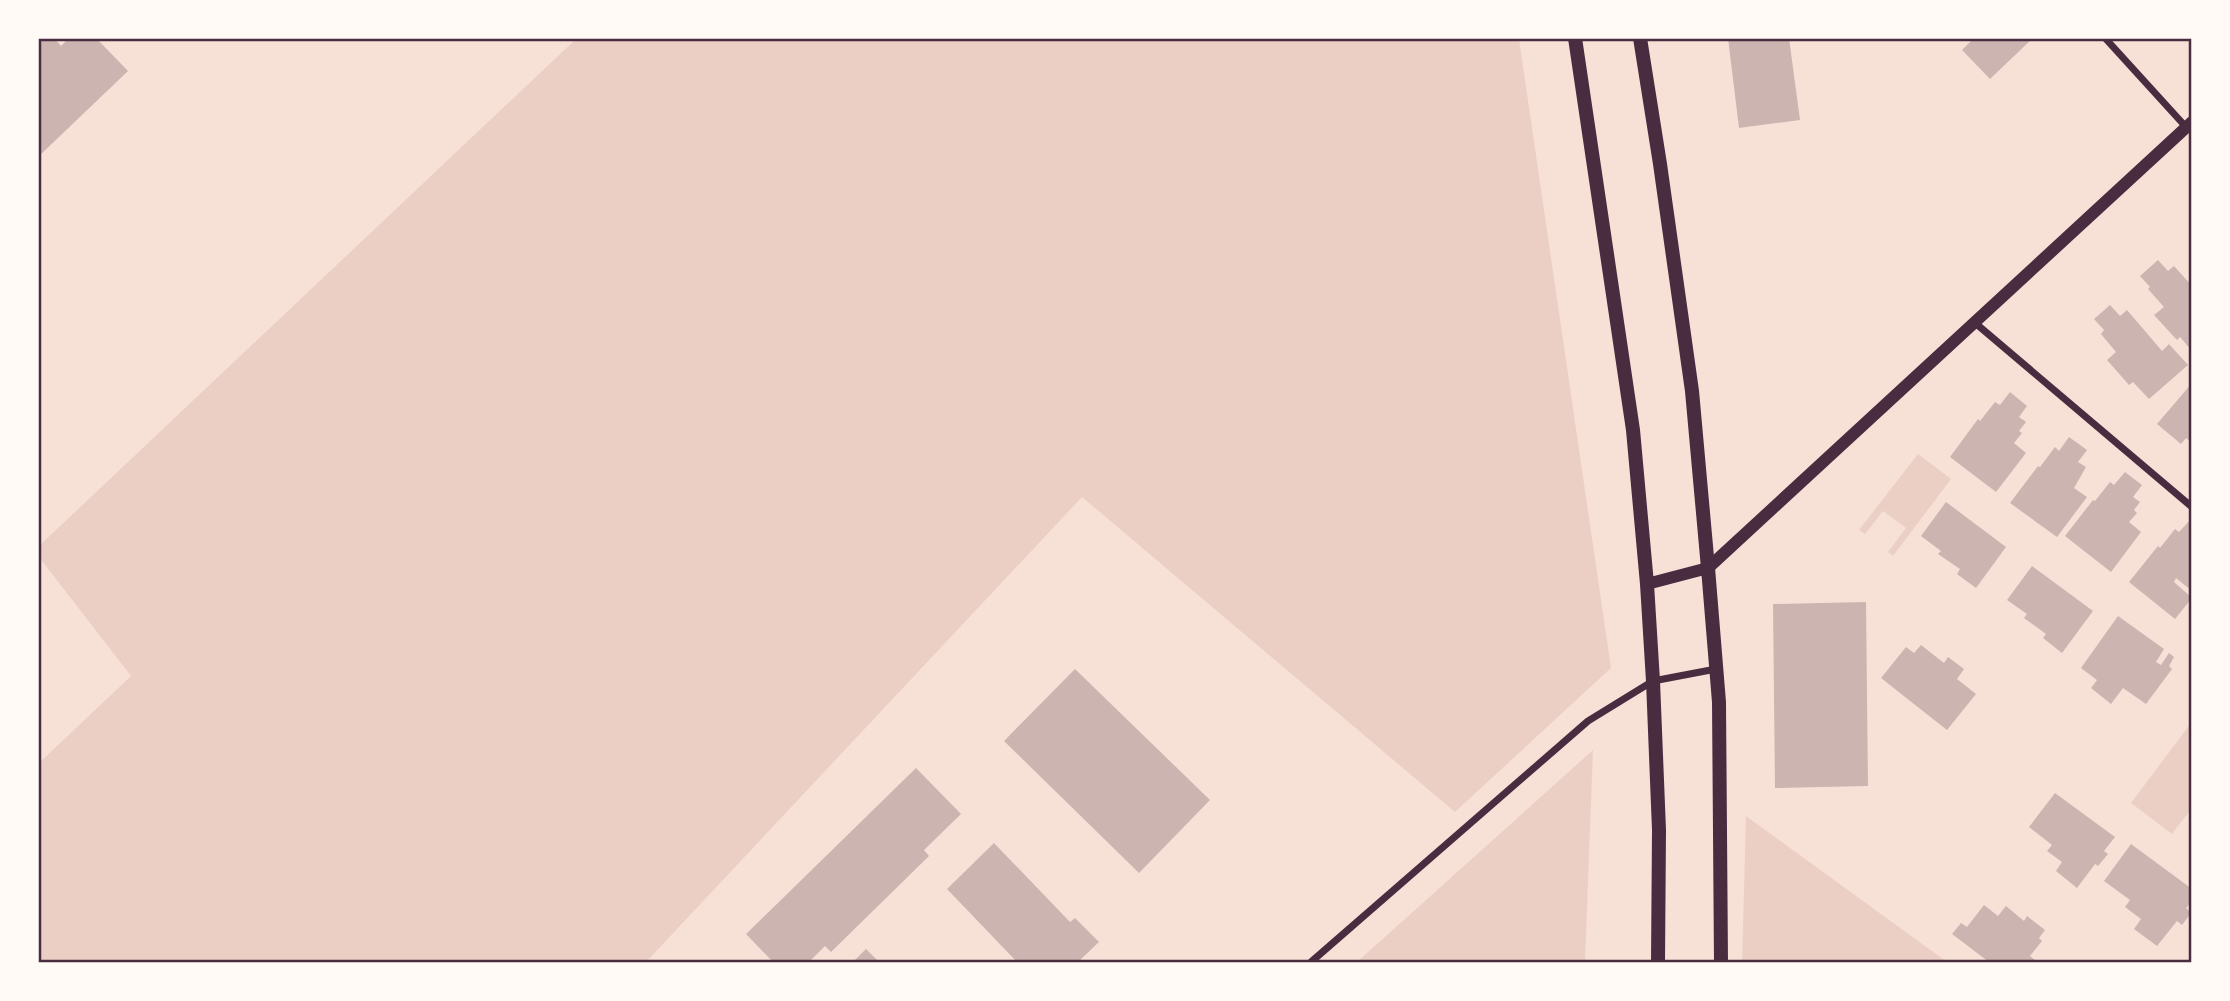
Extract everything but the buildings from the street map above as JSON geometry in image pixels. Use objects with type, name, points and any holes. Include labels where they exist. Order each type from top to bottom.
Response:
[{"type":"main road","points":[[1575,38],[1633,430],[1647,583],[1654,681],[1659,830],[1658,962]]},
{"type":"main road","points":[[1640,38],[1692,391],[1717,669],[1721,962]]},
{"type":"street","points":[[1647,583],[1708,568],[2189,125],[2105,38]]},
{"type":"street","points":[[1974,322],[2192,507]]},
{"type":"street","points":[[1311,962],[1588,722],[1654,681],[1717,669]]},
{"type":"shaded area","points":[[576,39],[1519,39],[1611,668],[1455,812],[1082,497],[646,962],[39,962],[39,763],[131,676],[39,557],[39,546]]},
{"type":"shaded area","points":[[1918,454],[1951,479],[1893,556],[1888,552],[1906,528],[1883,511],[1865,534],[1859,530]]},
{"type":"shaded area","points":[[2191,723],[2191,809],[2172,834],[2131,803]]},
{"type":"shaded area","points":[[1593,750],[1585,962],[1357,962]]},
{"type":"shaded area","points":[[1746,816],[1947,962],[1742,962]]}]
